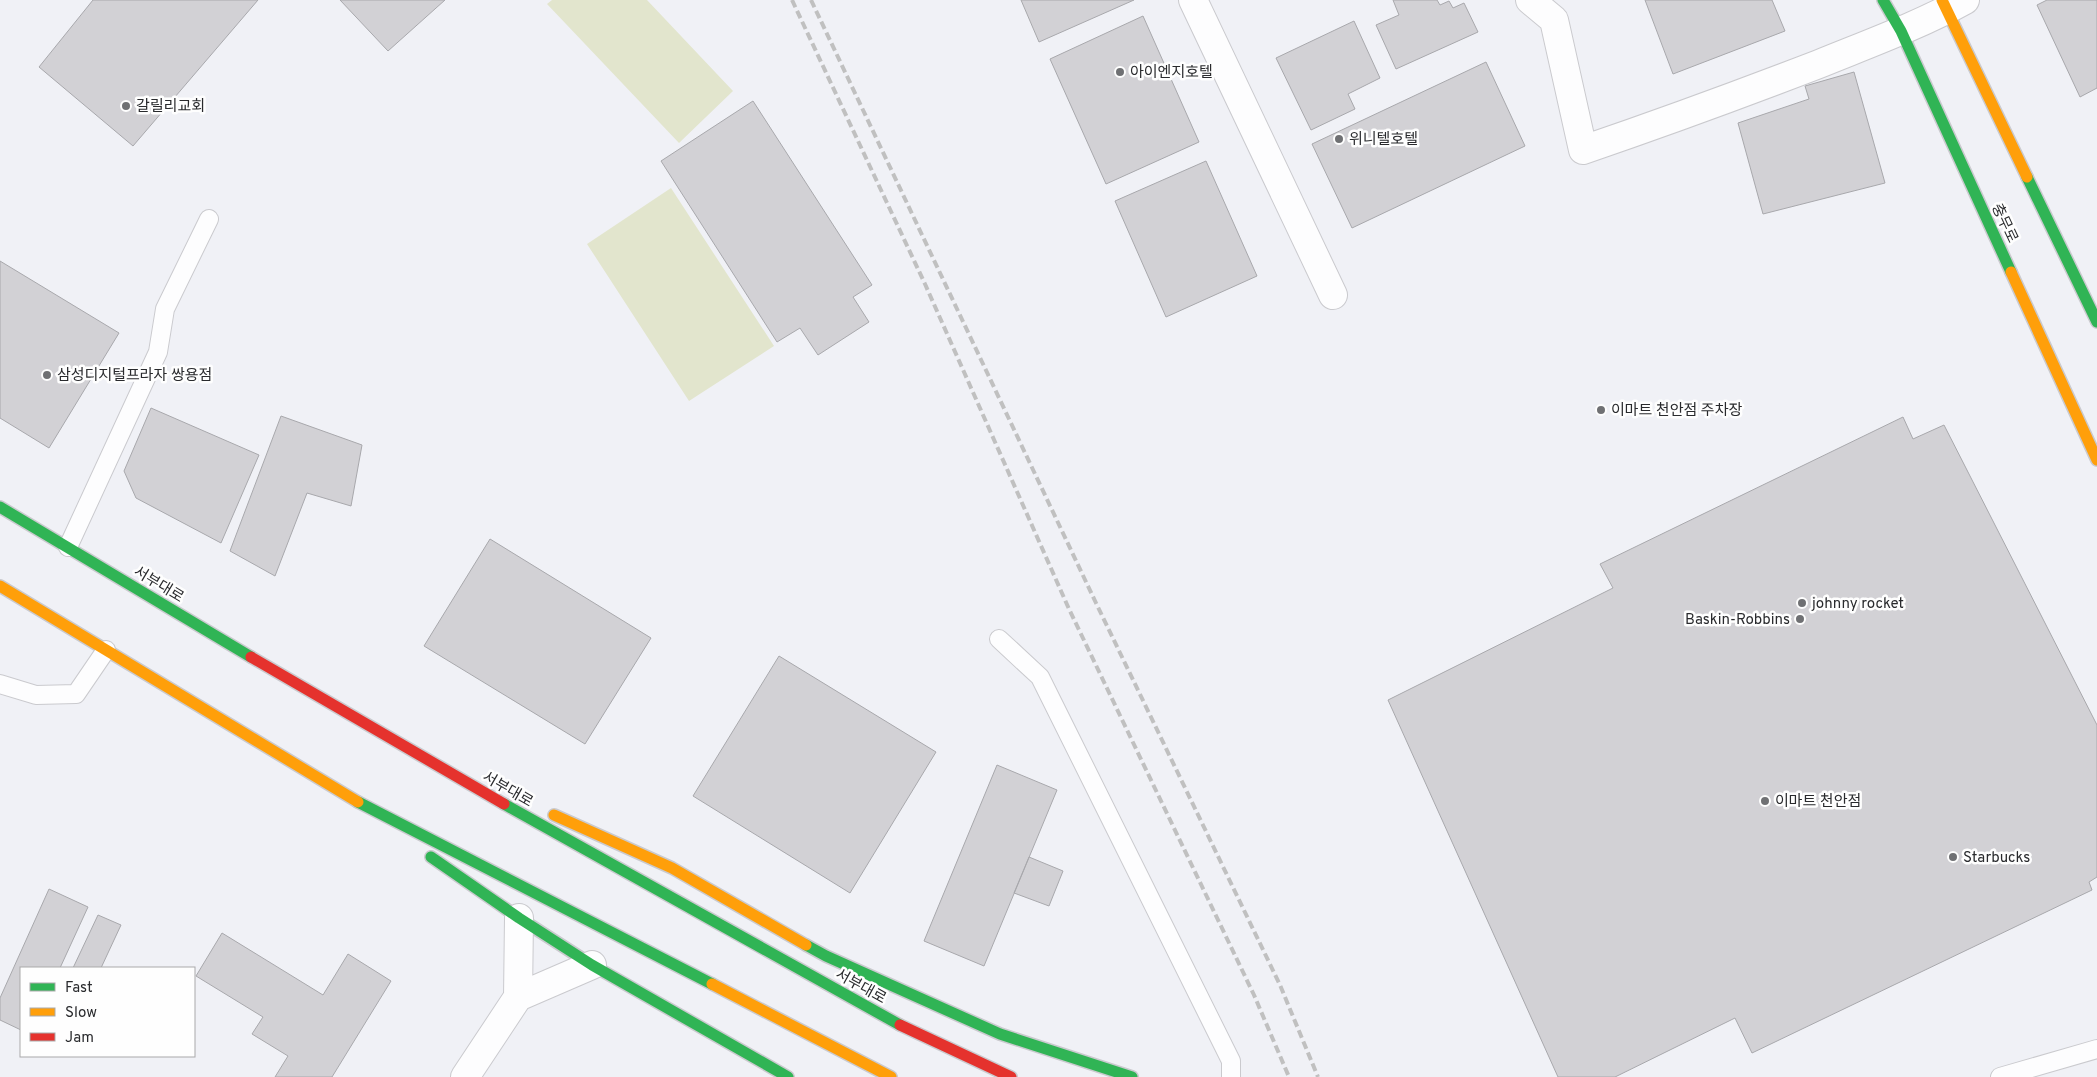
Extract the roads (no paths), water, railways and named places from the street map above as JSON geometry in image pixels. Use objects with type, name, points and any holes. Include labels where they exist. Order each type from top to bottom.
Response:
[{"type":"main road","name":"충무로","points":[[1882,0],[1901,31],[2097,460]]},
{"type":"main road","points":[[1952,3],[2097,322]]},
{"type":"main road","name":"서부대로","points":[[0,507],[407,749],[614,866],[921,1036],[1011,1077]]},
{"type":"main road","points":[[0,586],[342,794],[519,918],[592,966],[788,1077]]},
{"type":"main road","points":[[407,749],[522,800]]},
{"type":"main road","points":[[342,794],[891,1077]]},
{"type":"main road","points":[[540,808],[672,868],[826,956],[1000,1034],[1132,1077]]},
{"type":"main road","points":[[921,1036],[970,1044]]},
{"type":"street","points":[[1193,0],[1333,295]]},
{"type":"street","points":[[1530,0],[1554,20],[1583,150],[1708,107],[1901,31],[1952,3]]},
{"type":"street","points":[[465,1077],[518,997],[519,918]]},
{"type":"street","points":[[518,997],[592,966]]},
{"type":"lane","points":[[68,547],[158,352],[165,309],[209,219]]},
{"type":"lane","points":[[999,639],[1040,677],[1230,1061],[1231,1077]]},
{"type":"lane","points":[[0,684],[36,695],[76,694],[106,650]]},
{"type":"lane","points":[[2000,1077],[2097,1049]]},
{"type":"railway","points":[[792,0],[925,284],[1069,609],[1254,995],[1289,1077]]},
{"type":"railway","points":[[811,0],[1096,603],[1280,985],[1318,1077]]},
{"type":"place","name":"아이엔지호텔","points":[[1120,72]]},
{"type":"place","name":"갈릴리교회","points":[[126,106]]},
{"type":"place","name":"위니텔호텔","points":[[1339,139]]},
{"type":"place","name":"삼성디지털프라자 쌍용점","points":[[47,375]]},
{"type":"place","name":"이마트 천안점 주차장","points":[[1601,410]]},
{"type":"place","name":"johnny rocket","points":[[1802,603]]},
{"type":"place","name":"Baskin-Robbins","points":[[1800,619]]},
{"type":"place","name":"이마트 천안점","points":[[1765,801]]},
{"type":"place","name":"Starbucks","points":[[1953,857]]}]
